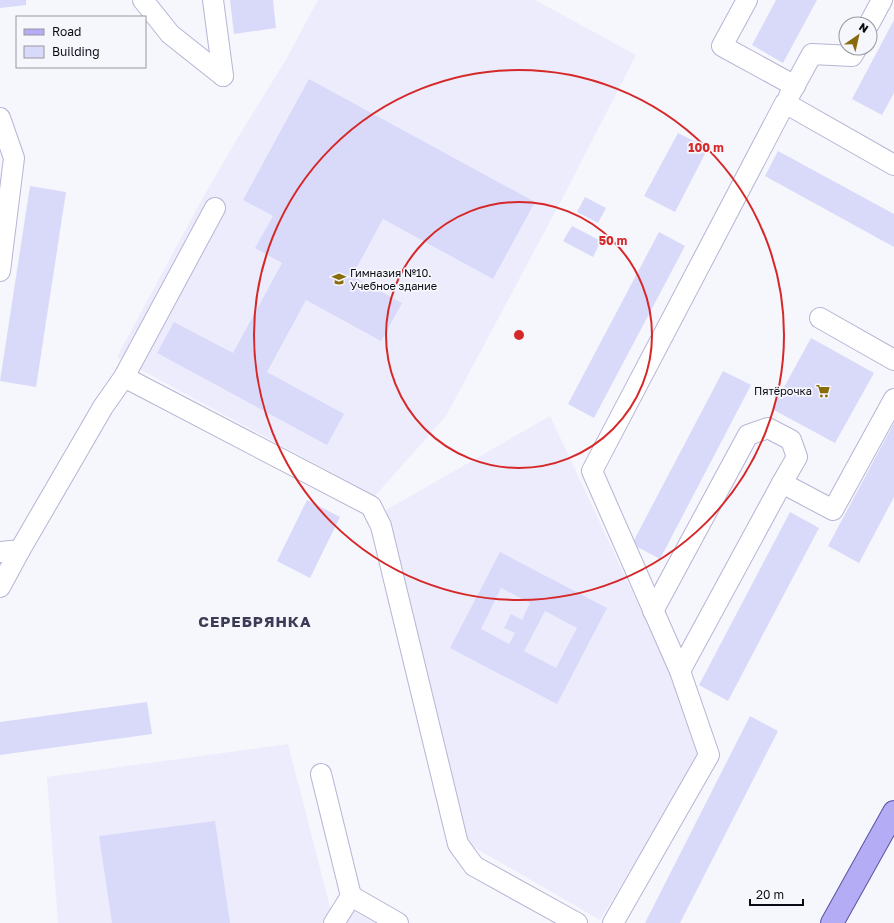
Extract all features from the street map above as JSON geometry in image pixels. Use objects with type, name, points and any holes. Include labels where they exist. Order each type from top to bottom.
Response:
[{"type":"main road","points":[[832,923],[894,812]]},
{"type":"lane","points":[[143,0],[170,34],[223,76],[213,0]]},
{"type":"lane","points":[[747,0],[722,46],[795,86]]},
{"type":"lane","points":[[874,16],[882,0]]},
{"type":"lane","points":[[613,923],[709,755],[680,671],[592,471],[812,54],[838,55]]},
{"type":"lane","points":[[785,103],[894,165]]},
{"type":"lane","points":[[0,118],[14,158],[0,272]]},
{"type":"lane","points":[[0,587],[103,408],[124,377],[215,208]]},
{"type":"lane","points":[[820,318],[894,360]]},
{"type":"lane","points":[[124,377],[371,506],[381,526],[458,844],[474,866],[577,923]]},
{"type":"lane","points":[[782,483],[833,510],[894,399]]},
{"type":"lane","points":[[653,611],[748,435],[768,428],[791,440],[797,457],[680,671]]},
{"type":"lane","points":[[0,552],[20,550]]},
{"type":"lane","points":[[321,774],[351,896],[334,923]]},
{"type":"lane","points":[[351,896],[398,923]]},
{"type":"shaded area","name":"Гимназия №10. Учебное здание","points":[[318,0],[535,0],[636,55],[563,197],[446,416],[375,496],[117,357],[201,201],[287,58]]},
{"type":"shaded area","points":[[550,416],[705,747],[600,920],[458,838],[379,514]]},
{"type":"shaded area","points":[[288,744],[331,911],[322,923],[58,923],[47,777]]},
{"type":"shaded area","points":[[352,910],[374,923],[343,923]]},
{"type":"building","points":[[0,0],[26,0],[26,5],[0,8]]},
{"type":"building","points":[[230,0],[273,0],[276,28],[234,34]]},
{"type":"building","points":[[776,0],[817,0],[783,63],[752,45]]},
{"type":"building","points":[[894,20],[894,93],[882,115],[852,99],[875,56],[878,56],[878,50]]},
{"type":"building","points":[[309,79],[535,202],[493,279],[383,219],[352,276],[402,303],[381,341],[306,300],[267,372],[344,414],[327,445],[157,353],[174,322],[233,353],[282,263],[255,248],[273,216],[243,200]]},
{"type":"building","points":[[678,133],[708,148],[675,212],[644,196]]},
{"type":"building","points":[[778,151],[894,214],[894,247],[765,176]]},
{"type":"building","points":[[30,186],[66,192],[36,387],[0,381]]},
{"type":"building","points":[[585,197],[606,208],[598,223],[577,212]]},
{"type":"building","points":[[572,226],[601,241],[593,257],[563,241]]},
{"type":"building","points":[[659,232],[685,246],[594,418],[568,404]]},
{"type":"building","name":"Пятёрочка","points":[[811,338],[874,373],[835,443],[772,409]]},
{"type":"building","points":[[723,371],[751,385],[660,559],[632,544]]},
{"type":"building","points":[[894,423],[894,497],[859,563],[828,546]]},
{"type":"building","points":[[307,500],[340,517],[310,578],[277,561]]},
{"type":"building","points":[[790,512],[819,528],[728,701],[699,685]]},
{"type":"building","points":[[500,552],[607,608],[557,704],[450,648]],"holes":[[[501,588],[530,603],[522,620],[511,614],[504,628],[515,633],[509,644],[481,629]],[[545,611],[577,628],[556,668],[524,651]]]},
{"type":"building","points":[[147,702],[152,734],[0,755],[0,722]]},
{"type":"building","points":[[750,716],[778,731],[680,923],[645,923]]},
{"type":"building","points":[[215,821],[230,923],[112,923],[99,836]]},
{"type":"place","name":"Гимназия №10. Учебное здание","points":[[339,279]]},
{"type":"place","name":"Пятёрочка","points":[[823,391]]},
{"type":"district","name":"СЕРЕБРЯНКА","points":[[255,622]]}]
